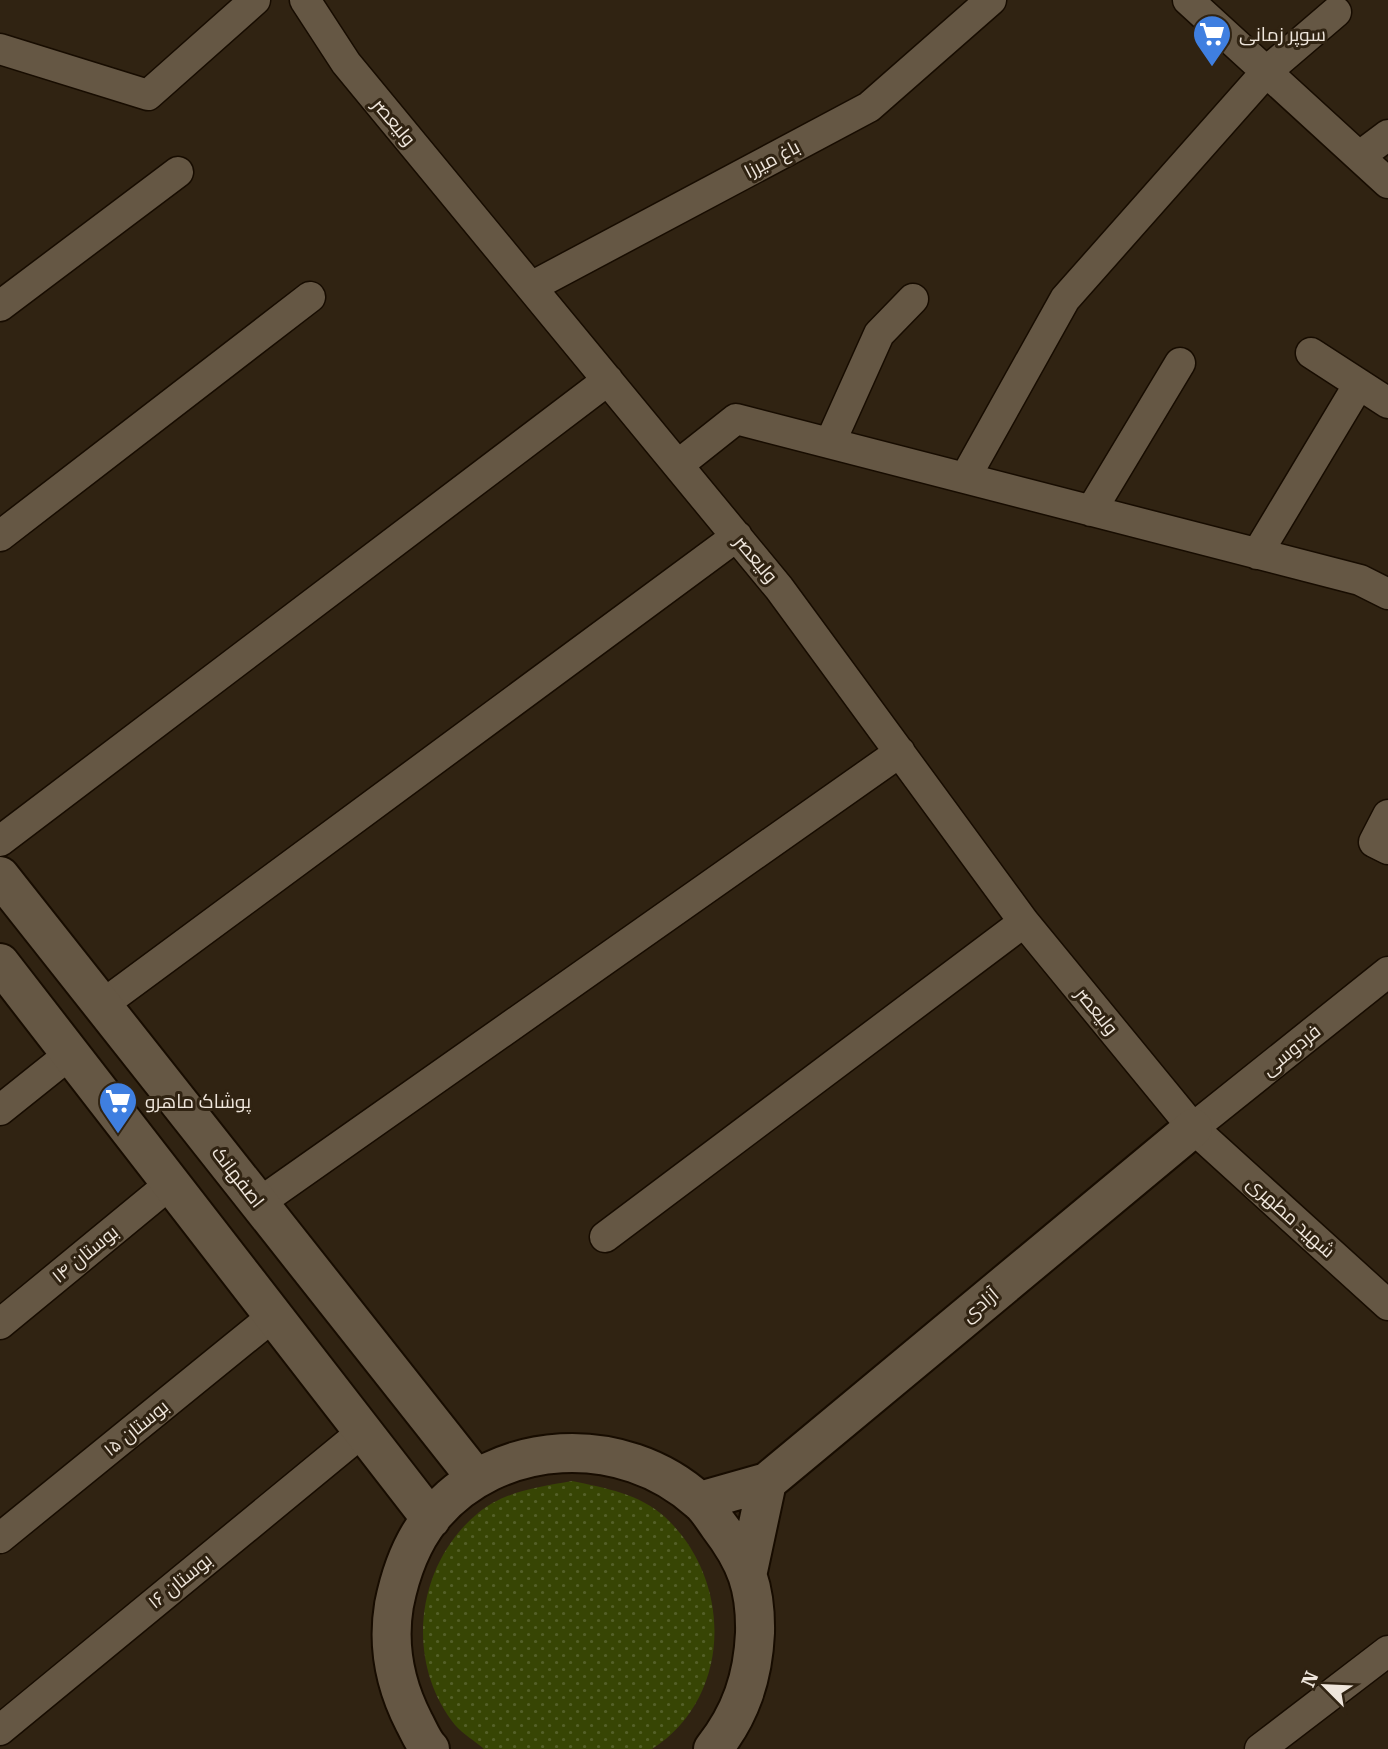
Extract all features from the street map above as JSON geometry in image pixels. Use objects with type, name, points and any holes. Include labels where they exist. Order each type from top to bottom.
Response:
[{"type":"street","points":[[0,49],[148,95],[255,0]]},
{"type":"street","name":"ولیعصر","points":[[305,0],[346,63],[779,588],[1024,922],[1193,1128]]},
{"type":"street","name":"باغ میرزا","points":[[531,287],[869,107],[991,0]]},
{"type":"street","points":[[1188,0],[1388,183]]},
{"type":"street","points":[[965,478],[1065,299],[1267,71],[1336,12]]},
{"type":"street","points":[[1360,156],[1388,135]]},
{"type":"street","points":[[0,306],[178,172]]},
{"type":"street","points":[[0,536],[310,298]]},
{"type":"street","points":[[830,443],[880,334],[913,299]]},
{"type":"street","points":[[1311,353],[1388,403]]},
{"type":"street","points":[[1091,511],[1180,363]]},
{"type":"street","points":[[0,841],[608,380]]},
{"type":"street","points":[[1258,554],[1359,384]]},
{"type":"street","points":[[678,465],[736,419],[1360,580],[1388,594]]},
{"type":"street","points":[[102,1005],[737,536]]},
{"type":"street","points":[[259,1203],[900,752]]},
{"type":"street","points":[[1388,815],[1374,842],[1388,849]]},
{"type":"street","name":"اصفهانک","points":[[0,876],[476,1478]]},
{"type":"street","points":[[605,1237],[1024,922]]},
{"type":"street","points":[[0,964],[361,1433],[430,1518]]},
{"type":"street","name":"فردوسی","points":[[1193,1128],[1388,972]]},
{"type":"street","points":[[0,1110],[70,1054]]},
{"type":"street","name":"شهید مطهری","points":[[1193,1128],[1388,1305]]},
{"type":"street","name":"آزادی","points":[[767,1482],[1193,1128]]},
{"type":"street","name":"بوستان ۱۴","points":[[0,1324],[170,1184]]},
{"type":"street","name":"بوستان ۱۵","points":[[0,1538],[272,1317]]},
{"type":"street","name":"بوستان ۱۶","points":[[0,1730],[361,1433]]},
{"type":"street","points":[[425,1747],[398,1691],[390,1631],[401,1571],[430,1518],[476,1478],[532,1455],[592,1451],[650,1467],[700,1501],[733,1544],[748,1571],[755,1610],[753,1668],[730,1741]]},
{"type":"street","points":[[700,1501],[767,1482],[748,1571]]},
{"type":"street","points":[[1260,1749],[1388,1651]]},
{"type":"green space","points":[[572,1481],[622,1493],[645,1503],[665,1517],[687,1543],[703,1573],[712,1604],[714,1637],[710,1669],[698,1700],[679,1727],[652,1749],[484,1749],[455,1725],[439,1700],[428,1672],[423,1644],[424,1615],[430,1586],[441,1559],[456,1535],[487,1506],[522,1491]]},
{"type":"place","name":"سوپر زمانی","points":[[1212,68]]},
{"type":"place","name":"پوشاک ماهرو","points":[[118,1135]]}]
